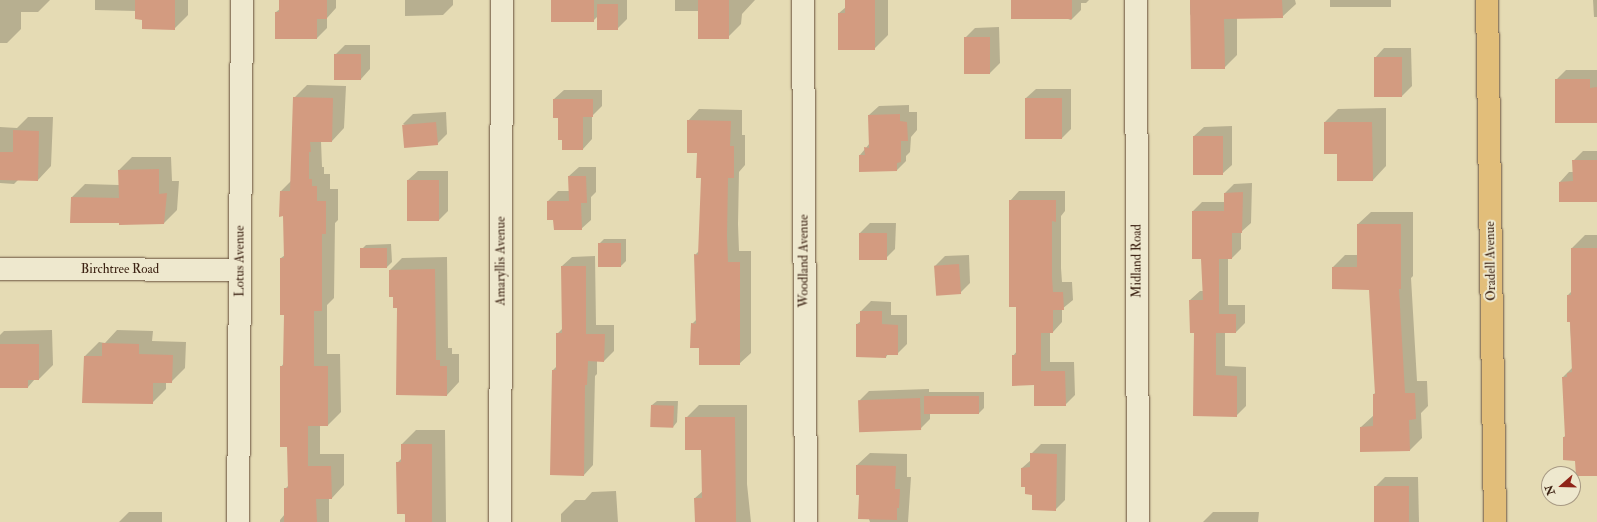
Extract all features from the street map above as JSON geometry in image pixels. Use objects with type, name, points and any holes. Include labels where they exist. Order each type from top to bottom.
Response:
[{"type":"main road","name":"Oradell Avenue","points":[[1487,0],[1495,522]]},
{"type":"street","name":"Lotus Avenue","points":[[238,522],[242,0]]},
{"type":"street","name":"Amaryllis Avenue","points":[[500,522],[502,0]]},
{"type":"street","name":"Woodland Avenue","points":[[803,0],[806,522]]},
{"type":"street","name":"Midland Road","points":[[1136,0],[1138,522]]},
{"type":"street","name":"Birchtree Road","points":[[0,269],[240,270]]},
{"type":"building","points":[[135,0],[175,0],[175,30],[142,29],[142,20],[135,19]]},
{"type":"building","points":[[279,0],[327,0],[327,19],[317,19],[317,39],[275,39],[275,12],[279,12]]},
{"type":"building","points":[[551,0],[594,0],[594,22],[551,22]]},
{"type":"building","points":[[698,0],[729,0],[729,39],[698,39]]},
{"type":"building","points":[[845,0],[875,0],[875,50],[838,50],[838,13],[845,13]]},
{"type":"building","points":[[1011,0],[1072,0],[1072,19],[1011,19]]},
{"type":"building","points":[[1190,0],[1282,0],[1283,18],[1224,19],[1225,69],[1191,69]]},
{"type":"building","points":[[597,4],[618,4],[618,30],[597,30]]},
{"type":"building","points":[[964,37],[990,37],[990,74],[964,74]]},
{"type":"building","points":[[334,54],[361,54],[361,80],[334,80]]},
{"type":"building","points":[[1374,57],[1402,57],[1402,97],[1374,97]]},
{"type":"building","points":[[1555,79],[1590,79],[1590,88],[1597,87],[1597,123],[1555,123]]},
{"type":"building","points":[[293,97],[333,98],[332,142],[310,142],[311,152],[309,152],[309,179],[312,179],[312,186],[317,186],[317,201],[326,201],[326,234],[322,234],[322,311],[314,311],[314,366],[328,366],[328,426],[308,426],[308,466],[331,466],[332,499],[316,499],[317,522],[284,522],[284,488],[288,488],[287,447],[280,447],[280,366],[283,366],[284,315],[280,315],[280,258],[284,258],[283,216],[279,217],[280,191],[290,191]]},
{"type":"building","points":[[1025,98],[1062,98],[1062,139],[1025,139]]},
{"type":"building","points":[[553,99],[593,99],[593,117],[583,117],[583,150],[562,150],[562,140],[558,140],[558,118],[553,118]]},
{"type":"building","points":[[900,114],[900,121],[907,122],[908,141],[901,141],[901,162],[897,163],[897,171],[859,172],[859,155],[865,155],[864,147],[869,148],[868,115]]},
{"type":"building","points":[[687,120],[731,121],[730,146],[734,146],[734,178],[728,178],[727,236],[728,262],[740,262],[740,365],[699,365],[699,348],[690,348],[691,323],[696,324],[694,254],[698,255],[701,178],[696,178],[697,153],[687,153]]},
{"type":"building","points":[[436,122],[438,145],[404,148],[402,125]]},
{"type":"building","points":[[1324,122],[1372,122],[1373,181],[1337,181],[1337,154],[1324,154]]},
{"type":"building","points":[[13,130],[39,131],[38,181],[0,180],[0,152],[13,152]]},
{"type":"building","points":[[1193,136],[1223,136],[1223,175],[1193,175]]},
{"type":"building","points":[[1572,160],[1597,160],[1597,202],[1559,202],[1559,182],[1573,181]]},
{"type":"building","points":[[159,169],[159,194],[167,193],[164,224],[119,225],[119,223],[70,223],[71,197],[119,198],[118,170]]},
{"type":"building","points":[[568,176],[586,176],[587,203],[581,203],[582,230],[554,230],[553,220],[547,220],[547,201],[569,201]]},
{"type":"building","points":[[407,180],[439,180],[439,221],[407,221]]},
{"type":"building","points":[[1243,192],[1242,233],[1232,233],[1232,259],[1219,259],[1219,314],[1236,314],[1236,333],[1216,333],[1216,375],[1237,376],[1237,417],[1193,416],[1194,333],[1190,333],[1189,300],[1203,300],[1201,259],[1192,259],[1192,211],[1224,211],[1224,193]]},
{"type":"building","points":[[1009,200],[1056,200],[1056,222],[1052,221],[1053,292],[1063,292],[1064,310],[1053,310],[1053,333],[1041,333],[1041,371],[1065,371],[1066,406],[1034,406],[1034,385],[1012,386],[1012,355],[1016,355],[1016,307],[1009,307]]},
{"type":"building","points":[[1357,224],[1401,224],[1401,289],[1399,289],[1405,393],[1415,393],[1416,419],[1409,420],[1410,451],[1360,452],[1360,427],[1373,426],[1373,394],[1375,394],[1369,290],[1332,289],[1332,267],[1357,267]]},
{"type":"building","points":[[859,233],[887,233],[887,260],[859,260]]},
{"type":"building","points":[[598,243],[621,243],[621,267],[598,267]]},
{"type":"building","points":[[360,248],[387,248],[387,268],[360,268]]},
{"type":"building","points":[[1571,248],[1597,248],[1597,476],[1581,476],[1581,466],[1575,466],[1575,461],[1563,460],[1563,437],[1565,437],[1562,377],[1567,377],[1567,373],[1572,372],[1570,322],[1567,322],[1567,295],[1571,295]]},
{"type":"building","points":[[959,264],[961,294],[936,296],[934,266]]},
{"type":"building","points":[[561,266],[586,266],[586,334],[605,334],[604,362],[588,361],[587,385],[585,385],[584,476],[550,475],[552,370],[556,370],[556,333],[562,333]]},
{"type":"building","points":[[435,269],[436,360],[440,360],[440,366],[447,366],[447,396],[396,395],[397,308],[393,308],[393,297],[389,297],[389,270]]},
{"type":"building","points":[[860,311],[882,311],[882,324],[898,325],[898,355],[886,355],[886,358],[856,357],[856,324],[860,324]]},
{"type":"building","points":[[102,343],[139,344],[139,354],[173,355],[172,383],[153,383],[153,404],[82,403],[84,356],[102,356]]},
{"type":"building","points":[[0,344],[39,344],[39,380],[28,380],[28,388],[0,388]]},
{"type":"building","points":[[924,396],[979,396],[979,414],[924,414]]},
{"type":"building","points":[[920,398],[921,430],[859,432],[858,400]]},
{"type":"building","points":[[651,405],[674,406],[673,428],[650,427]]},
{"type":"building","points":[[685,417],[735,417],[736,522],[695,522],[694,498],[702,498],[701,450],[685,450]]},
{"type":"building","points":[[401,444],[432,444],[432,522],[405,522],[405,514],[397,514],[396,462],[401,462]]},
{"type":"building","points":[[1030,453],[1057,454],[1056,511],[1032,510],[1032,495],[1025,494],[1025,487],[1021,487],[1021,468],[1030,467]]},
{"type":"building","points":[[856,465],[896,466],[895,489],[900,489],[897,520],[858,519],[859,495],[856,495]]},
{"type":"building","points":[[1374,486],[1409,486],[1409,522],[1374,522]]}]
